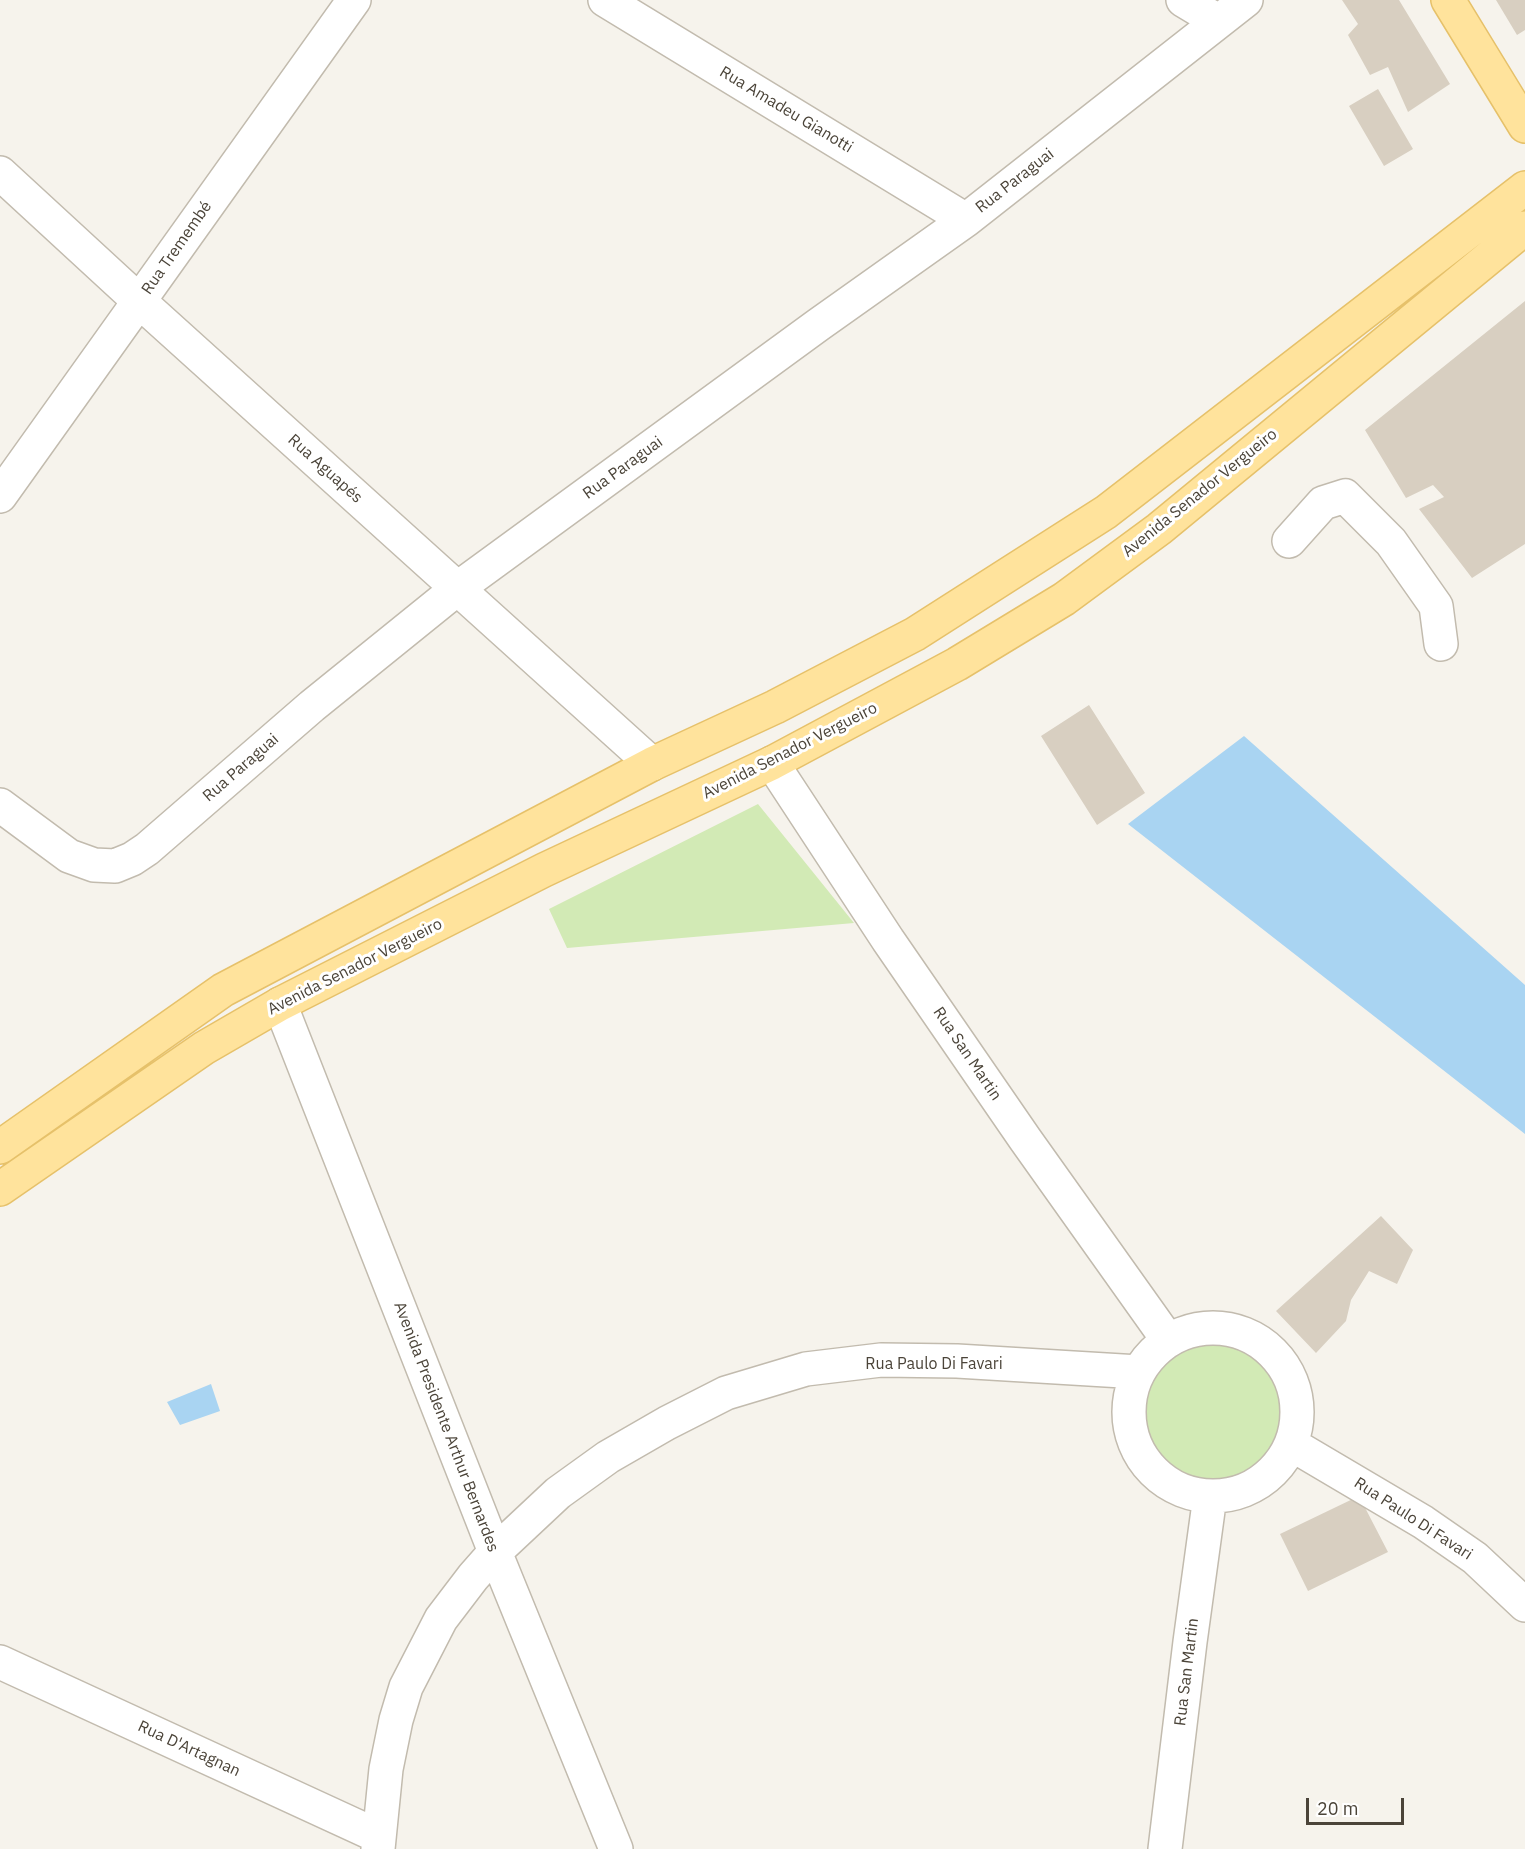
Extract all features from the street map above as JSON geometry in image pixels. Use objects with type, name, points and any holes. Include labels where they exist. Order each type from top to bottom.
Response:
[{"type":"main road","points":[[1448,0],[1525,126]]},
{"type":"main road","points":[[0,1147],[223,990],[652,764],[775,706],[915,634],[1106,513],[1525,188]]},
{"type":"main road","name":"Avenida Senador Vergueiro","points":[[0,1189],[204,1048],[280,1004],[599,843],[772,763],[957,664],[1064,599],[1159,529],[1525,228]]},
{"type":"main road","points":[[772,763],[772,724],[775,706]]},
{"type":"main road","points":[[599,843],[629,807],[652,764]]},
{"type":"main road","points":[[280,1004],[281,985],[287,957]]},
{"type":"street","name":"Rua Tremembé","points":[[0,496],[354,0]]},
{"type":"street","name":"Rua Amadeu Gianotti","points":[[605,0],[966,220]]},
{"type":"street","points":[[1183,0],[1218,21]]},
{"type":"street","name":"Rua Paraguai","points":[[0,805],[69,856],[94,865],[114,866],[132,859],[147,849],[312,706],[458,588],[966,220],[1246,0]]},
{"type":"street","name":"Rua Aguapés","points":[[0,172],[139,301],[652,764]]},
{"type":"street","points":[[1289,541],[1323,503],[1345,495],[1391,542],[1436,606],[1440,644]]},
{"type":"street","name":"Rua San Martin","points":[[772,763],[888,940],[1024,1139],[1168,1340]]},
{"type":"street","name":"Avenida Presidente Arthur Bernardes","points":[[280,1004],[495,1552],[616,1849]]},
{"type":"street","points":[[1204,1328],[1224,1328],[1243,1333],[1260,1342],[1274,1354],[1286,1370],[1294,1387],[1298,1406],[1296,1426],[1291,1444],[1278,1466],[1259,1483],[1236,1493],[1210,1496],[1192,1493],[1174,1486],[1146,1462],[1134,1436],[1130,1409],[1132,1390],[1139,1372],[1152,1353],[1168,1340],[1186,1332],[1204,1328]]},
{"type":"street","name":"Rua Paulo Di Favari","points":[[378,1842],[386,1769],[396,1720],[406,1687],[441,1619],[495,1552],[558,1493],[608,1457],[726,1393],[806,1369],[881,1360],[957,1361],[1139,1372]]},
{"type":"street","name":"Rua Paulo Di Favari","points":[[1291,1444],[1423,1522],[1475,1558],[1525,1605]]},
{"type":"street","name":"Rua San Martin","points":[[1165,1849],[1210,1496]]},
{"type":"street","name":"Rua D'Artagnan","points":[[0,1662],[378,1842]]},
{"type":"green space","points":[[758,804],[854,923],[567,948],[549,909]]},
{"type":"green space","points":[[1214,1333],[1244,1339],[1270,1356],[1287,1382],[1293,1412],[1287,1442],[1270,1468],[1244,1485],[1214,1491],[1184,1485],[1158,1468],[1141,1442],[1135,1412],[1141,1382],[1158,1356],[1184,1339]]},
{"type":"water","points":[[1244,736],[1525,985],[1525,1134],[1128,824]]},
{"type":"water","points":[[211,1384],[220,1411],[180,1425],[167,1402]]},
{"type":"building","points":[[1342,0],[1399,0],[1450,84],[1408,112],[1388,67],[1370,75],[1348,35],[1358,24]]},
{"type":"building","points":[[1496,0],[1525,0],[1525,30],[1517,35]]},
{"type":"building","points":[[1378,89],[1413,149],[1384,166],[1349,106]]},
{"type":"building","points":[[1525,301],[1525,544],[1472,578],[1419,509],[1444,497],[1433,485],[1406,498],[1365,430]]},
{"type":"building","points":[[1089,705],[1145,793],[1097,825],[1041,736]]},
{"type":"building","points":[[1381,1216],[1413,1250],[1397,1284],[1369,1271],[1351,1300],[1346,1321],[1316,1353],[1276,1311]]},
{"type":"building","points":[[1359,1496],[1388,1552],[1308,1591],[1280,1534]]}]
